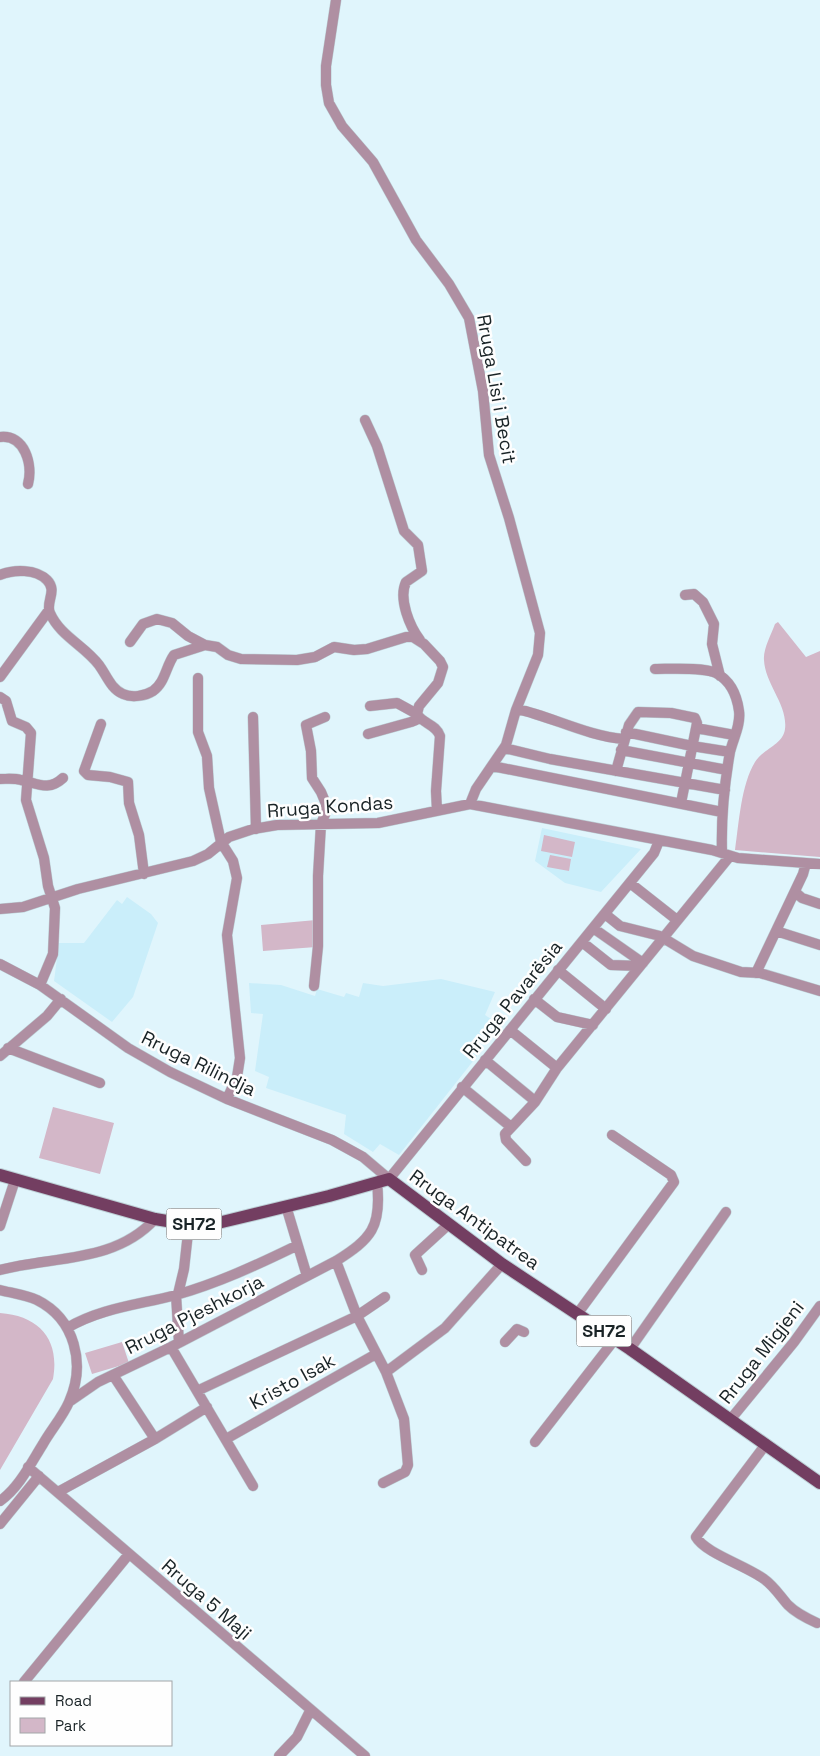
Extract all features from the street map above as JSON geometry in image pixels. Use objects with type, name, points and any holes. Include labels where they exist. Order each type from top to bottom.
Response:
[{"type":"main road","name":"Rruga Antipatrea","points":[[0,1176],[155,1218],[189,1224],[222,1222],[383,1181],[449,1224],[502,1264],[630,1348],[820,1483]]},
{"type":"street","name":"Rruga Lisi i Becit","points":[[336,0],[326,66],[326,85],[329,103],[342,126],[373,162],[416,240],[460,301],[472,327],[483,391],[489,455],[512,527],[540,633],[538,655],[504,748],[476,788],[470,804]]},
{"type":"street","points":[[365,420],[377,446],[404,531],[416,541],[420,551],[422,571],[406,582],[404,593],[411,625],[420,641],[440,661],[443,667],[438,683],[420,706],[416,720],[368,734]]},
{"type":"street","points":[[0,436],[15,439],[24,449],[29,463],[28,484]]},
{"type":"street","points":[[0,575],[17,571],[44,578],[52,590],[49,610],[0,677]]},
{"type":"street","points":[[685,595],[694,594],[699,597],[709,611],[714,624],[712,644],[720,676]]},
{"type":"street","points":[[49,610],[65,635],[94,660],[115,689],[129,696],[144,695],[154,691],[174,655],[205,645]]},
{"type":"street","points":[[130,642],[143,624],[157,619],[172,623],[188,636],[205,645],[217,647],[228,655],[241,660],[288,661],[315,656],[334,646],[354,650],[367,649],[406,637],[420,641]]},
{"type":"street","points":[[526,1161],[504,1137],[536,1101],[557,1068],[663,938],[726,854],[722,812],[730,752],[738,725],[738,704],[731,687],[720,676],[711,671],[655,669]]},
{"type":"street","points":[[198,678],[198,732],[207,756],[209,788],[222,842],[233,861],[237,878],[229,915],[227,940],[240,1058],[237,1077],[227,1099]]},
{"type":"street","points":[[0,697],[6,701],[12,721],[26,727],[31,733],[26,800],[55,908],[53,954],[40,985]]},
{"type":"street","points":[[370,706],[397,702],[436,728],[440,736],[436,791],[437,811]]},
{"type":"street","points":[[517,709],[549,717],[604,736],[625,736],[730,752]]},
{"type":"street","points":[[616,771],[625,736],[634,715],[643,712],[671,713],[695,718],[697,723],[681,803]]},
{"type":"street","points":[[253,717],[256,828]]},
{"type":"street","points":[[314,986],[318,946],[318,876],[322,824],[326,812],[326,804],[322,792],[312,778],[311,751],[306,725],[325,717]]},
{"type":"street","points":[[100,724],[84,771],[93,776],[110,777],[128,782],[129,803],[139,835],[144,874]]},
{"type":"street","points":[[696,728],[734,735]]},
{"type":"street","points":[[504,748],[616,771],[725,790]]},
{"type":"street","points":[[621,750],[727,770]]},
{"type":"street","points":[[492,766],[722,812]]},
{"type":"street","points":[[0,779],[19,779],[52,786],[63,778]]},
{"type":"street","name":"Rruga Kondas","points":[[0,909],[23,907],[52,897],[200,859],[234,835],[256,828],[378,823],[470,804],[726,854],[738,858],[820,864]]},
{"type":"street","name":"Rruga Pavarësia","points":[[383,1181],[510,1030],[657,850],[659,841]]},
{"type":"street","points":[[756,973],[806,863]]},
{"type":"street","points":[[630,882],[677,920]]},
{"type":"street","points":[[794,892],[802,898],[820,904]]},
{"type":"street","points":[[605,914],[620,926],[663,938],[692,956],[741,972],[756,973],[820,991]]},
{"type":"street","points":[[593,928],[641,964]]},
{"type":"street","points":[[776,931],[820,945]]},
{"type":"street","points":[[582,942],[611,964],[641,964]]},
{"type":"street","name":"Rruga Rilindja","points":[[0,964],[40,985],[128,1048],[170,1072],[227,1099],[332,1140],[363,1158],[383,1181]]},
{"type":"street","points":[[558,970],[606,1009]]},
{"type":"street","points":[[0,1056],[47,1016],[61,999]]},
{"type":"street","points":[[534,999],[557,1017],[592,1025]]},
{"type":"street","points":[[510,1030],[557,1068]]},
{"type":"street","points":[[8,1048],[100,1083]]},
{"type":"street","points":[[485,1060],[536,1101]]},
{"type":"street","points":[[462,1087],[511,1127]]},
{"type":"street","points":[[578,1313],[674,1182],[671,1175],[612,1135]]},
{"type":"street","points":[[0,1226],[15,1180]]},
{"type":"street","name":"Rruga Pjeshkorja","points":[[69,1402],[112,1374],[175,1345],[358,1248],[372,1232],[383,1181]]},
{"type":"street","points":[[286,1206],[296,1246],[307,1276]]},
{"type":"street","points":[[630,1348],[726,1212]]},
{"type":"street","points":[[0,1270],[92,1254],[136,1235],[155,1218]]},
{"type":"street","points":[[189,1224],[184,1269],[177,1294],[175,1345],[197,1391],[254,1486]]},
{"type":"street","points":[[422,1270],[415,1255],[449,1224]]},
{"type":"street","points":[[67,1328],[88,1316],[177,1294],[230,1276],[296,1246]]},
{"type":"street","points":[[336,1261],[357,1316],[386,1372],[404,1419],[408,1464],[405,1472],[383,1483]]},
{"type":"street","points":[[386,1372],[444,1328],[502,1264]]},
{"type":"street","points":[[0,1290],[34,1299],[45,1304],[59,1317],[67,1328],[74,1345],[77,1365],[75,1383],[69,1402],[8,1496],[0,1501]]},
{"type":"street","points":[[197,1391],[357,1316],[385,1297]]},
{"type":"street","name":"Rruga Migjeni","points":[[730,1420],[794,1342],[820,1306]]},
{"type":"street","points":[[505,1342],[517,1329],[524,1332]]},
{"type":"street","points":[[535,1442],[615,1339]]},
{"type":"street","name":"Kristo Isak","points":[[226,1439],[376,1354]]},
{"type":"street","points":[[112,1374],[154,1439]]},
{"type":"street","points":[[58,1492],[154,1439],[207,1407]]},
{"type":"street","points":[[766,1444],[696,1537],[705,1547],[734,1561],[764,1579],[788,1605],[801,1616],[817,1624]]},
{"type":"street","name":"Rruga 5 Maji","points":[[28,1467],[310,1711],[365,1756]]},
{"type":"street","points":[[0,1524],[39,1476]]},
{"type":"street","points":[[25,1681],[129,1554]]},
{"type":"street","points":[[279,1756],[297,1737],[310,1711]]},
{"type":"shaded area","points":[[542,828],[641,849],[601,892],[565,883],[535,861]]},
{"type":"shaded area","points":[[127,897],[151,914],[158,923],[133,997],[112,1022],[54,981],[59,943],[84,943],[117,900],[122,904]]},
{"type":"shaded area","points":[[441,979],[495,992],[485,1015],[491,1019],[474,1047],[481,1051],[399,1155],[380,1144],[373,1152],[344,1134],[346,1115],[266,1088],[269,1077],[255,1071],[263,1014],[251,1013],[249,983],[281,985],[315,996],[317,989],[344,997],[346,993],[359,997],[363,983],[383,986]]},
{"type":"green space","points":[[778,622],[806,657],[820,651],[820,857],[735,850],[741,804],[750,771],[759,757],[781,739],[785,729],[783,711],[768,678],[764,660],[768,642],[775,624]]},
{"type":"green space","points":[[544,835],[575,842],[572,857],[541,851]]},
{"type":"green space","points":[[550,855],[571,859],[569,871],[547,867]]},
{"type":"green space","points":[[316,920],[316,947],[263,951],[261,925]]},
{"type":"green space","points":[[53,1107],[114,1123],[100,1174],[39,1158]]},
{"type":"green space","points":[[0,1313],[26,1319],[44,1332],[50,1342],[54,1365],[53,1379],[0,1470]]},
{"type":"green space","points":[[122,1342],[129,1363],[92,1374],[85,1353]]}]
